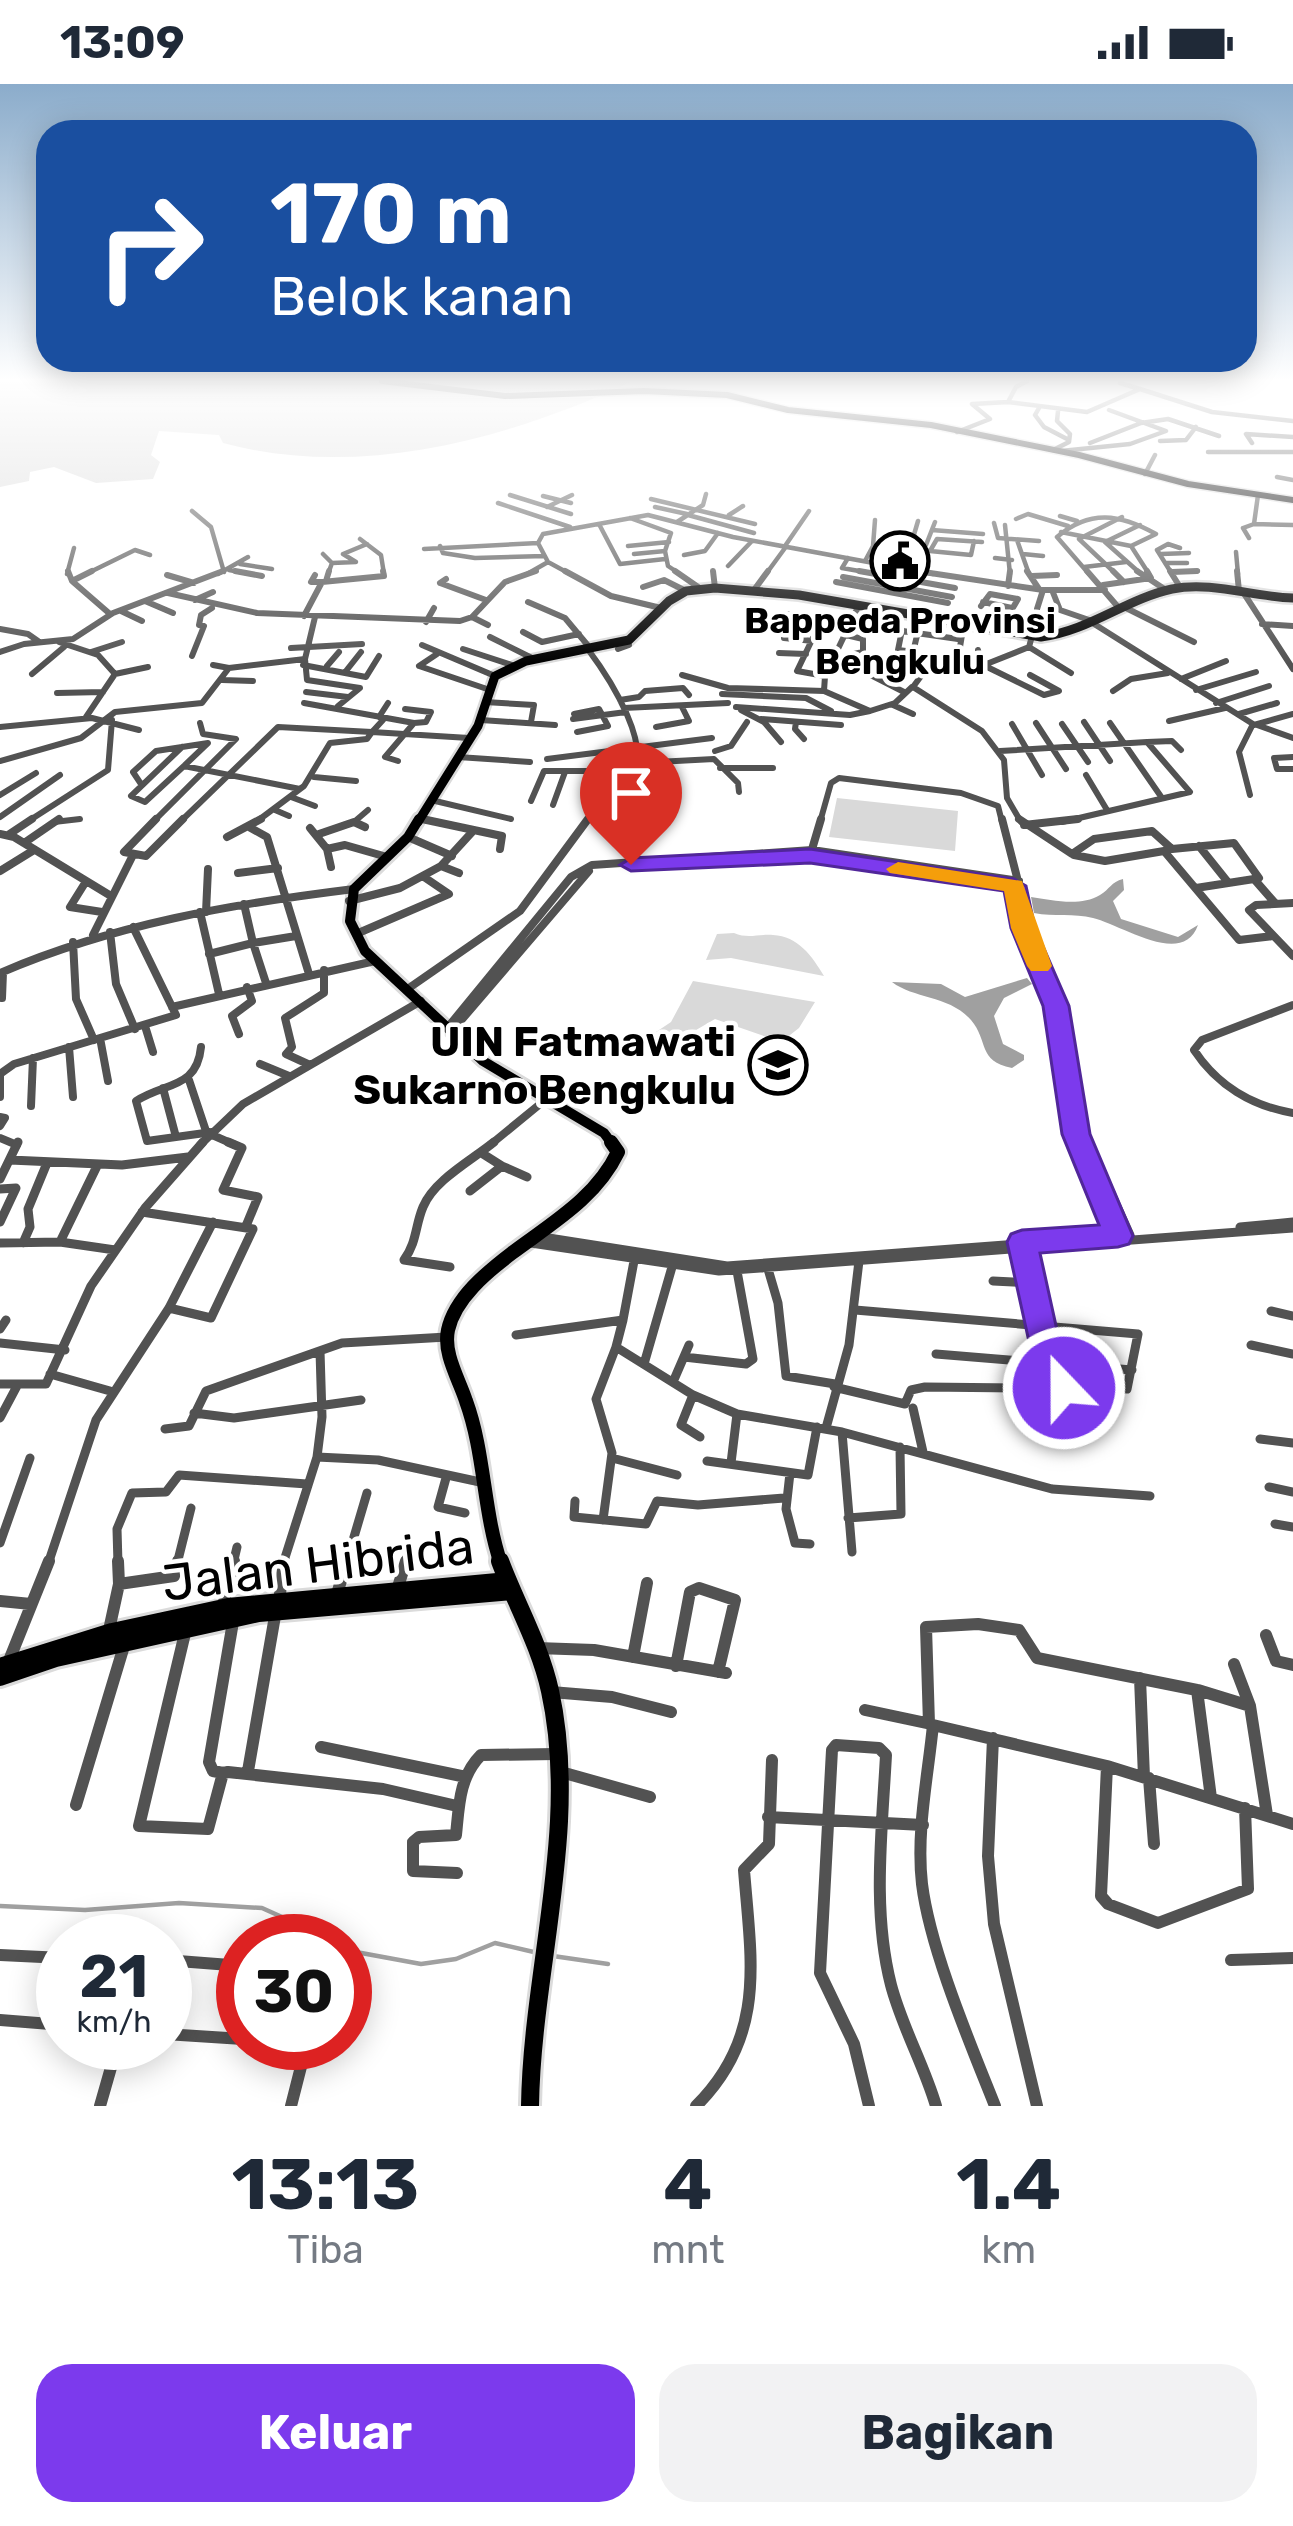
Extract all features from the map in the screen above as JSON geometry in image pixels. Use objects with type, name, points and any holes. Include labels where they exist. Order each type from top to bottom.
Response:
[{"type":"highway","points":[[1152,475],[1293,500]]},
{"type":"highway","points":[[530,2106],[559,1762],[550,1691],[510,1586],[480,1482],[470,1411],[447,1337],[449,1324],[471,1289],[591,1189],[617,1156],[615,1144],[604,1133],[483,1061],[376,961],[354,934],[351,895],[420,819],[481,720],[487,689],[495,676],[534,659],[622,645],[661,608],[686,592],[754,590],[860,604],[964,623],[1030,642],[1065,634],[1121,607],[1180,587],[1200,585],[1293,598]]},
{"type":"main road","name":"Jalan Hibrida","points":[[278,1606],[337,1594],[510,1586]]},
{"type":"main road","points":[[0,1678],[228,1614],[278,1606],[407,1605],[510,1586]]},
{"type":"main road","name":"Jalan Hibrida","points":[[4,1664],[108,1631],[228,1614]]},
{"type":"street","points":[[1276,477],[1293,480]]},
{"type":"street","points":[[677,522],[698,508],[706,494]]},
{"type":"street","points":[[510,495],[571,514]]},
{"type":"street","points":[[535,513],[572,495]]},
{"type":"street","points":[[1255,524],[1258,495]]},
{"type":"street","points":[[543,496],[571,503]]},
{"type":"street","points":[[651,499],[755,524]]},
{"type":"street","points":[[499,503],[572,528]]},
{"type":"street","points":[[712,512],[723,506]]},
{"type":"street","points":[[717,523],[743,506]]},
{"type":"street","points":[[655,507],[785,547],[960,579],[1080,591],[1150,581]]},
{"type":"street","points":[[1254,509],[1268,512]]},
{"type":"street","points":[[1031,524],[1048,510]]},
{"type":"street","points":[[192,511],[211,527],[225,571]]},
{"type":"street","points":[[754,590],[809,512]]},
{"type":"street","points":[[742,521],[754,513]]},
{"type":"street","points":[[1016,519],[1027,514],[1069,527]]},
{"type":"street","points":[[1096,514],[1125,516],[1156,534],[1131,546],[1061,532],[1096,514]]},
{"type":"street","points":[[424,549],[538,542],[548,532],[652,515],[753,537]]},
{"type":"street","points":[[1060,516],[1079,521]]},
{"type":"street","points":[[1125,516],[1082,536],[1080,542],[1125,584]]},
{"type":"street","points":[[629,518],[670,533],[665,555],[670,568],[700,589]]},
{"type":"street","points":[[865,561],[873,546],[875,520]]},
{"type":"street","points":[[890,548],[894,539],[913,539],[918,521]]},
{"type":"street","points":[[951,521],[951,553]]},
{"type":"street","points":[[928,548],[934,522]]},
{"type":"street","points":[[968,533],[969,522]]},
{"type":"street","points":[[994,524],[997,538],[1039,541]]},
{"type":"street","points":[[1249,538],[1244,528],[1255,524],[1293,525]]},
{"type":"street","points":[[1003,595],[1012,560],[1005,525]]},
{"type":"street","points":[[1105,541],[1142,525]]},
{"type":"street","points":[[600,526],[620,564],[665,555]]},
{"type":"street","points":[[916,530],[980,539]]},
{"type":"street","points":[[1061,532],[1060,545],[1121,607],[1194,642]]},
{"type":"street","points":[[685,555],[705,551],[718,533]]},
{"type":"street","points":[[928,548],[936,539],[968,533],[980,539]]},
{"type":"street","points":[[719,554],[733,560],[753,537]]},
{"type":"street","points":[[296,583],[382,578],[382,559],[360,539]]},
{"type":"street","points":[[873,546],[972,554],[980,539]]},
{"type":"street","points":[[1017,540],[1041,590],[1036,609]]},
{"type":"street","points":[[1105,541],[1166,590]]},
{"type":"street","points":[[538,542],[546,559]]},
{"type":"street","points":[[628,546],[669,542]]},
{"type":"street","points":[[323,554],[332,563],[348,563],[358,560],[343,554],[367,544]]},
{"type":"street","points":[[1180,548],[1166,544],[1157,550],[1180,587]]},
{"type":"street","points":[[728,545],[744,548]]},
{"type":"street","points":[[440,546],[443,553],[475,558],[546,559],[611,596],[661,608]]},
{"type":"street","points":[[1131,546],[1150,581]]},
{"type":"street","points":[[74,548],[68,574],[110,614]]},
{"type":"street","points":[[72,581],[136,550],[150,555]]},
{"type":"street","points":[[1236,552],[1241,591],[1293,669]]},
{"type":"street","points":[[634,554],[665,555]]},
{"type":"street","points":[[1023,554],[1043,556]]},
{"type":"street","points":[[1160,554],[1189,554]]},
{"type":"street","points":[[122,556],[137,562]]},
{"type":"street","points":[[32,674],[61,644],[110,614],[225,571],[248,557]]},
{"type":"street","points":[[848,558],[843,568],[955,588]]},
{"type":"street","points":[[994,558],[1012,560]]},
{"type":"street","points":[[472,617],[503,584],[540,570],[546,559]]},
{"type":"street","points":[[107,562],[122,568]]},
{"type":"street","points":[[1083,567],[1126,562]]},
{"type":"street","points":[[1165,562],[1187,562]]},
{"type":"street","points":[[304,616],[332,563]]},
{"type":"street","points":[[238,564],[272,569]]},
{"type":"street","points":[[878,607],[898,568]]},
{"type":"street","points":[[1011,569],[1057,575]]},
{"type":"street","points":[[225,571],[262,576]]},
{"type":"street","points":[[713,571],[715,588]]},
{"type":"street","points":[[1170,572],[1198,572]]},
{"type":"street","points":[[167,575],[195,583]]},
{"type":"street","points":[[446,579],[440,583],[486,600]]},
{"type":"street","points":[[839,579],[950,600]]},
{"type":"street","points":[[939,618],[960,579]]},
{"type":"street","points":[[643,587],[665,580],[686,592]]},
{"type":"street","points":[[1052,590],[1060,610],[1092,622],[1214,703],[1255,725],[1292,735],[1282,748],[1289,757]]},
{"type":"street","points":[[1080,591],[1089,601]]},
{"type":"street","points":[[194,601],[213,592]]},
{"type":"street","points":[[168,593],[257,614],[426,622],[472,617],[488,625]]},
{"type":"street","points":[[988,594],[1003,595],[1018,599],[1011,610],[982,604],[988,594]]},
{"type":"street","points":[[144,600],[173,613]]},
{"type":"street","points":[[409,988],[520,911],[591,815],[634,778],[639,748],[623,707],[588,648],[565,618],[528,602]]},
{"type":"street","points":[[257,614],[265,603]]},
{"type":"street","points":[[824,691],[825,676],[860,604]]},
{"type":"street","points":[[191,656],[204,626],[199,625],[202,615],[214,607]]},
{"type":"street","points":[[426,622],[434,608]]},
{"type":"street","points":[[119,610],[142,621]]},
{"type":"street","points":[[813,641],[784,638],[786,629],[776,626],[778,613],[958,639]]},
{"type":"street","points":[[922,615],[914,652],[924,672]]},
{"type":"street","points":[[315,616],[304,662],[307,680],[358,686],[337,707]]},
{"type":"street","points":[[361,633],[364,619]]},
{"type":"street","points":[[822,620],[796,671],[825,676]]},
{"type":"street","points":[[957,665],[964,623]]},
{"type":"street","points":[[1261,624],[1293,626]]},
{"type":"street","points":[[0,629],[28,634],[39,642]]},
{"type":"street","points":[[902,630],[898,650],[914,652]]},
{"type":"street","points":[[523,632],[542,641],[579,634]]},
{"type":"street","points":[[846,635],[862,639],[862,652],[854,654],[853,666],[971,721],[1000,751],[1007,798],[1022,826],[1072,854],[1105,861],[1234,843],[1259,878],[1194,889]]},
{"type":"street","points":[[490,637],[534,659]]},
{"type":"street","points":[[0,652],[39,642],[61,644],[90,652],[115,674]]},
{"type":"street","points":[[90,652],[122,642]]},
{"type":"street","points":[[623,707],[710,704],[837,714],[870,711],[891,704],[924,672],[981,664],[1030,642],[1071,673]]},
{"type":"street","points":[[291,648],[309,644],[361,648],[346,671]]},
{"type":"street","points":[[422,645],[495,676]]},
{"type":"street","points":[[463,649],[512,665]]},
{"type":"street","points":[[978,650],[981,664]]},
{"type":"street","points":[[326,667],[339,652]]},
{"type":"street","points":[[778,653],[806,654]]},
{"type":"street","points":[[437,654],[419,666],[487,689]]},
{"type":"street","points":[[213,665],[304,662],[366,677],[380,656]]},
{"type":"street","points":[[1180,680],[1226,661]]},
{"type":"street","points":[[981,664],[1043,694],[1059,691],[1030,675]]},
{"type":"street","points":[[86,717],[115,674],[148,667]]},
{"type":"street","points":[[0,760],[81,739],[100,719],[115,712],[202,704],[229,668]]},
{"type":"street","points":[[1194,690],[1256,672]]},
{"type":"street","points":[[1114,691],[1134,678],[1169,673]]},
{"type":"street","points":[[682,675],[691,682],[715,685],[824,691],[870,711]]},
{"type":"street","points":[[221,680],[253,681]]},
{"type":"street","points":[[715,685],[732,705],[760,719],[781,742]]},
{"type":"street","points":[[1214,703],[1269,686]]},
{"type":"street","points":[[573,717],[604,715],[657,689],[683,688],[688,695]]},
{"type":"street","points":[[57,693],[104,692]]},
{"type":"street","points":[[306,692],[349,697]]},
{"type":"street","points":[[722,694],[810,699],[837,714],[842,728],[760,719]]},
{"type":"street","points":[[485,702],[534,705],[530,722]]},
{"type":"street","points":[[304,703],[397,722],[426,723],[431,712],[408,706],[397,722]]},
{"type":"street","points":[[227,837],[275,810],[300,789],[312,777],[327,744],[367,739],[388,703]]},
{"type":"street","points":[[1237,715],[1277,703]]},
{"type":"street","points":[[710,704],[718,719]]},
{"type":"street","points":[[891,704],[913,714]]},
{"type":"street","points":[[656,727],[689,721],[682,707]]},
{"type":"street","points":[[1169,721],[1225,708]]},
{"type":"street","points":[[1250,794],[1239,752],[1255,725],[1293,714]]},
{"type":"street","points":[[577,732],[607,728],[604,715]]},
{"type":"street","points":[[0,727],[86,717],[139,730]]},
{"type":"street","points":[[4,835],[108,770],[112,720]]},
{"type":"street","points":[[481,720],[555,725]]},
{"type":"street","points":[[638,763],[714,755],[731,746],[747,722]]},
{"type":"street","points":[[796,722],[795,729],[804,740]]},
{"type":"street","points":[[1084,722],[1110,761]]},
{"type":"street","points":[[146,856],[122,850],[237,738],[203,734],[200,723]]},
{"type":"street","points":[[398,761],[385,757],[414,723]]},
{"type":"street","points":[[1036,723],[1066,770]]},
{"type":"street","points":[[1110,723],[1162,797]]},
{"type":"street","points":[[1012,724],[1042,775]]},
{"type":"street","points":[[1062,724],[1088,762]]},
{"type":"street","points":[[129,866],[146,856],[278,727],[470,738]]},
{"type":"street","points":[[547,759],[711,734],[718,768],[737,782],[739,792]]},
{"type":"street","points":[[1000,751],[1172,741],[1181,750]]},
{"type":"street","points":[[1022,826],[1062,823],[1190,793],[1148,742]]},
{"type":"street","points":[[141,784],[134,772],[154,752],[182,746],[208,744],[145,803],[130,796],[182,746]]},
{"type":"street","points":[[500,763],[505,752]]},
{"type":"street","points":[[458,757],[530,762]]},
{"type":"street","points":[[1289,757],[1274,758],[1277,769],[1293,770]]},
{"type":"street","points":[[184,766],[300,789]]},
{"type":"street","points":[[718,768],[773,768]]},
{"type":"street","points":[[531,801],[538,774],[601,771],[634,778],[672,778]]},
{"type":"street","points":[[554,805],[565,772]]},
{"type":"street","points":[[0,795],[36,773]]},
{"type":"street","points":[[0,817],[60,775]]},
{"type":"street","points":[[1086,775],[1107,810]]},
{"type":"street","points":[[312,777],[356,781]]},
{"type":"street","points":[[811,853],[831,783],[839,778],[961,793],[994,802],[1007,828],[1016,881],[1056,1006],[1076,1134],[1123,1237]]},
{"type":"street","points":[[291,796],[315,806]]},
{"type":"street","points":[[431,800],[511,819]]},
{"type":"street","points":[[275,810],[289,816]]},
{"type":"street","points":[[354,822],[365,828],[329,858],[313,831],[354,822],[368,810]]},
{"type":"street","points":[[24,843],[61,818],[80,819]]},
{"type":"street","points":[[420,819],[502,836],[500,849]]},
{"type":"street","points":[[249,827],[266,835],[309,974]]},
{"type":"street","points":[[2,998],[1,973],[73,942],[244,904],[351,895],[424,877],[452,856],[473,831]]},
{"type":"street","points":[[1072,854],[1094,839],[1152,831],[1239,940],[1273,936]]},
{"type":"street","points":[[4,835],[112,896]]},
{"type":"street","points":[[408,837],[452,856]]},
{"type":"street","points":[[345,846],[387,857]]},
{"type":"street","points":[[1198,846],[1227,881]]},
{"type":"street","points":[[0,871],[34,850]]},
{"type":"street","points":[[450,1029],[589,871],[811,853],[1016,881]]},
{"type":"street","points":[[92,936],[133,855]]},
{"type":"street","points":[[441,866],[459,873]]},
{"type":"street","points":[[238,873],[278,868]]},
{"type":"street","points":[[208,869],[203,912],[219,994]]},
{"type":"street","points":[[354,934],[449,894],[424,877]]},
{"type":"street","points":[[1254,879],[1275,903]]},
{"type":"street","points":[[86,883],[70,907],[102,912]]},
{"type":"street","points":[[1292,953],[1250,910],[1293,902]]},
{"type":"street","points":[[244,904],[266,982]]},
{"type":"street","points":[[0,1097],[0,1074],[33,1058],[173,1018],[133,927]]},
{"type":"street","points":[[110,932],[116,985],[153,1052]]},
{"type":"street","points":[[209,954],[296,936]]},
{"type":"street","points":[[73,942],[76,999],[97,1039],[108,1081]]},
{"type":"street","points":[[172,1007],[266,982],[376,961]]},
{"type":"street","points":[[311,1065],[286,1056],[292,1047],[285,1018],[324,993],[324,970]]},
{"type":"street","points":[[239,1034],[232,1017],[252,1001],[247,987]]},
{"type":"street","points":[[0,1384],[41,1386],[65,1349],[91,1286],[115,1250],[189,1156],[234,1110],[422,1001]]},
{"type":"street","points":[[1293,1005],[1202,1040],[1194,1050],[1239,1093],[1263,1107],[1293,1113]]},
{"type":"street","points":[[69,1047],[73,1097]]},
{"type":"street","points":[[201,1047],[202,1065],[190,1080],[137,1098],[141,1124],[147,1141],[210,1133],[242,1148],[223,1190],[258,1197],[246,1226]]},
{"type":"street","points":[[31,1106],[33,1058]]},
{"type":"street","points":[[260,1064],[290,1076]]},
{"type":"street","points":[[190,1080],[210,1133]]},
{"type":"street","points":[[164,1088],[176,1137]]},
{"type":"street","points":[[450,1267],[410,1264],[404,1258],[421,1231],[427,1200],[545,1100]]},
{"type":"street","points":[[0,1117],[5,1118],[0,1126]]},
{"type":"street","points":[[0,1138],[18,1142],[0,1179]]},
{"type":"street","points":[[483,1154],[527,1178]]},
{"type":"street","points":[[5,1166],[132,1165],[189,1156]]},
{"type":"street","points":[[23,1243],[30,1227],[28,1209],[47,1163]]},
{"type":"street","points":[[60,1242],[98,1164]]},
{"type":"street","points":[[470,1191],[502,1166]]},
{"type":"street","points":[[0,1189],[16,1188],[0,1222]]},
{"type":"street","points":[[142,1212],[246,1226],[253,1232],[211,1318],[169,1308]]},
{"type":"street","points":[[4,1664],[31,1604],[96,1420],[110,1391],[169,1308],[213,1222]]},
{"type":"street","points":[[531,1239],[675,1266],[727,1266],[1293,1225]]},
{"type":"street","points":[[531,1239],[634,1261],[737,1271],[963,1250]]},
{"type":"street","points":[[0,1243],[60,1242],[115,1250]]},
{"type":"street","points":[[1024,1245],[1055,1387]]},
{"type":"street","points":[[603,1520],[612,1458],[596,1399],[616,1347],[634,1261]]},
{"type":"street","points":[[707,1461],[810,1473],[855,1310],[859,1261]]},
{"type":"street","points":[[644,1364],[675,1266]]},
{"type":"street","points":[[768,1268],[778,1303],[786,1376],[905,1404],[911,1390],[925,1387],[1127,1389],[1138,1343],[1135,1330],[855,1310]]},
{"type":"street","points":[[684,1357],[746,1364],[752,1360],[737,1271]]},
{"type":"street","points":[[993,1281],[1034,1283]]},
{"type":"street","points":[[1271,1311],[1293,1316]]},
{"type":"street","points":[[516,1335],[623,1320]]},
{"type":"street","points":[[165,1429],[188,1426],[206,1391],[320,1351],[353,1341],[447,1337]]},
{"type":"street","points":[[0,1343],[65,1349]]},
{"type":"street","points":[[673,1382],[689,1345]]},
{"type":"street","points":[[1251,1345],[1293,1354]]},
{"type":"street","points":[[616,1347],[693,1395],[737,1414],[842,1432],[1052,1489],[1150,1496]]},
{"type":"street","points":[[248,1771],[284,1564],[317,1457],[320,1351]]},
{"type":"street","points":[[936,1354],[1132,1370]]},
{"type":"street","points":[[50,1374],[110,1391]]},
{"type":"street","points":[[0,1418],[17,1386]]},
{"type":"street","points":[[693,1395],[681,1426],[700,1437]]},
{"type":"street","points":[[194,1413],[234,1418],[361,1400]]},
{"type":"street","points":[[913,1408],[923,1452]]},
{"type":"street","points":[[730,1463],[737,1414]]},
{"type":"street","points":[[842,1432],[852,1552]]},
{"type":"street","points":[[1260,1439],[1293,1443]]},
{"type":"street","points":[[848,1518],[901,1514],[900,1448]]},
{"type":"street","points":[[317,1457],[355,1453],[446,1478],[480,1482]]},
{"type":"street","points":[[0,1543],[30,1458]]},
{"type":"street","points":[[612,1458],[677,1474]]},
{"type":"street","points":[[790,1473],[784,1498],[793,1540],[809,1544]]},
{"type":"street","points":[[108,1631],[118,1584],[117,1529],[132,1493],[166,1492],[178,1475],[307,1484]]},
{"type":"street","points":[[446,1478],[438,1507],[465,1513]]},
{"type":"street","points":[[1269,1487],[1293,1492]]},
{"type":"street","points":[[337,1594],[368,1493]]},
{"type":"street","points":[[575,1501],[573,1516],[648,1524],[657,1502],[698,1505],[784,1498]]},
{"type":"street","points":[[118,1584],[174,1576],[191,1508]]},
{"type":"street","points":[[1275,1524],[1293,1527]]},
{"type":"street","points":[[237,1546],[209,1762],[213,1771],[248,1771],[320,1785],[383,1789],[458,1806]]},
{"type":"street","points":[[396,1594],[408,1554]]},
{"type":"street","points":[[633,1657],[647,1583]]},
{"type":"street","points":[[536,1648],[633,1657],[676,1666],[722,1673],[735,1600],[730,1595],[695,1588],[691,1592],[676,1666]]},
{"type":"street","points":[[0,1601],[31,1604]]},
{"type":"street","points":[[995,2106],[991,2084],[961,2020],[922,1888],[931,1724],[922,1635],[930,1625],[1019,1630],[1026,1634],[1030,1652],[1037,1658],[1197,1690],[1250,1706]]},
{"type":"street","points":[[186,1629],[137,1825],[208,1829],[224,1773]]},
{"type":"street","points":[[1266,1635],[1276,1660],[1293,1665]]},
{"type":"street","points":[[76,1805],[125,1642]]},
{"type":"street","points":[[1234,1664],[1250,1706],[1267,1815]]},
{"type":"street","points":[[1141,1678],[1154,1844]]},
{"type":"street","points":[[1197,1690],[1210,1798]]},
{"type":"street","points":[[550,1691],[612,1697],[671,1712]]},
{"type":"street","points":[[865,1710],[1107,1766],[1293,1824]]},
{"type":"street","points":[[993,1738],[988,1856],[994,1924],[1037,2106]]},
{"type":"street","points":[[869,2106],[854,2044],[820,1973],[832,1750],[840,1744],[879,1748],[885,1753],[880,1909],[898,2010],[927,2071],[936,2106]]},
{"type":"street","points":[[321,1747],[466,1777]]},
{"type":"street","points":[[457,1874],[413,1871],[416,1838],[455,1836],[466,1777],[482,1755],[559,1762],[650,1798]]},
{"type":"street","points":[[696,2106],[729,2072],[747,2030],[752,2004],[744,1870],[768,1848],[772,1760]]},
{"type":"street","points":[[1107,1766],[1101,1896],[1108,1904],[1148,1922],[1166,1921],[1249,1889],[1246,1808]]},
{"type":"street","points":[[768,1817],[922,1825]]},
{"type":"street","points":[[0,1954],[36,1956]]},
{"type":"street","points":[[1231,1960],[1293,1958]]},
{"type":"street","points":[[0,2020],[36,2023]]},
{"type":"street","points":[[100,2106],[110,2070]]},
{"type":"street","points":[[291,2106],[300,2070]]},
{"type":"shaded area","points":[[0,475],[30,475],[29,481],[0,487]]},
{"type":"shaded area","points":[[76,475],[154,475],[153,479],[96,483]]},
{"type":"shaded area","points":[[837,798],[958,811],[955,851],[829,837]]},
{"type":"shaded area","points":[[1123,879],[1124,890],[1113,901],[1121,919],[1178,937],[1198,925],[1190,937],[1165,943],[1093,918],[1034,913],[1031,897],[1084,901]]},
{"type":"shaded area","points":[[717,934],[790,939],[824,976],[731,958],[706,960]]},
{"type":"shaded area","points":[[1027,978],[1032,984],[1004,998],[994,1016],[1003,1044],[1024,1055],[1012,1068],[988,1055],[976,1028],[962,1012],[892,982],[941,984],[965,997]]},
{"type":"shaded area","points":[[693,981],[815,1002],[799,1028],[781,1042],[715,1019],[684,1037],[653,1034],[671,1022]]},
{"type":"waterway","points":[[0,1906],[85,1910],[179,1903],[262,1908],[275,1914]]},
{"type":"waterway","points":[[372,1955],[421,1964],[456,1959],[495,1943],[538,1953]]},
{"type":"waterway","points":[[553,1956],[608,1964]]},
{"type":"slow traffic","points":[[898,869],[1014,886],[1023,928],[1040,966]]},
{"type":"place","name":"Bappeda Provinsi Bengkulu","points":[[900,561]]},
{"type":"place","name":"UIN Fatmawati Sukarno Bengkulu","points":[[778,1065]]},
{"type":"route","points":[[631,865],[810,856],[1014,886],[1023,928],[1056,1006],[1076,1134],[1118,1236],[1022,1242],[1047,1362],[1055,1387],[1064,1388]]}]
